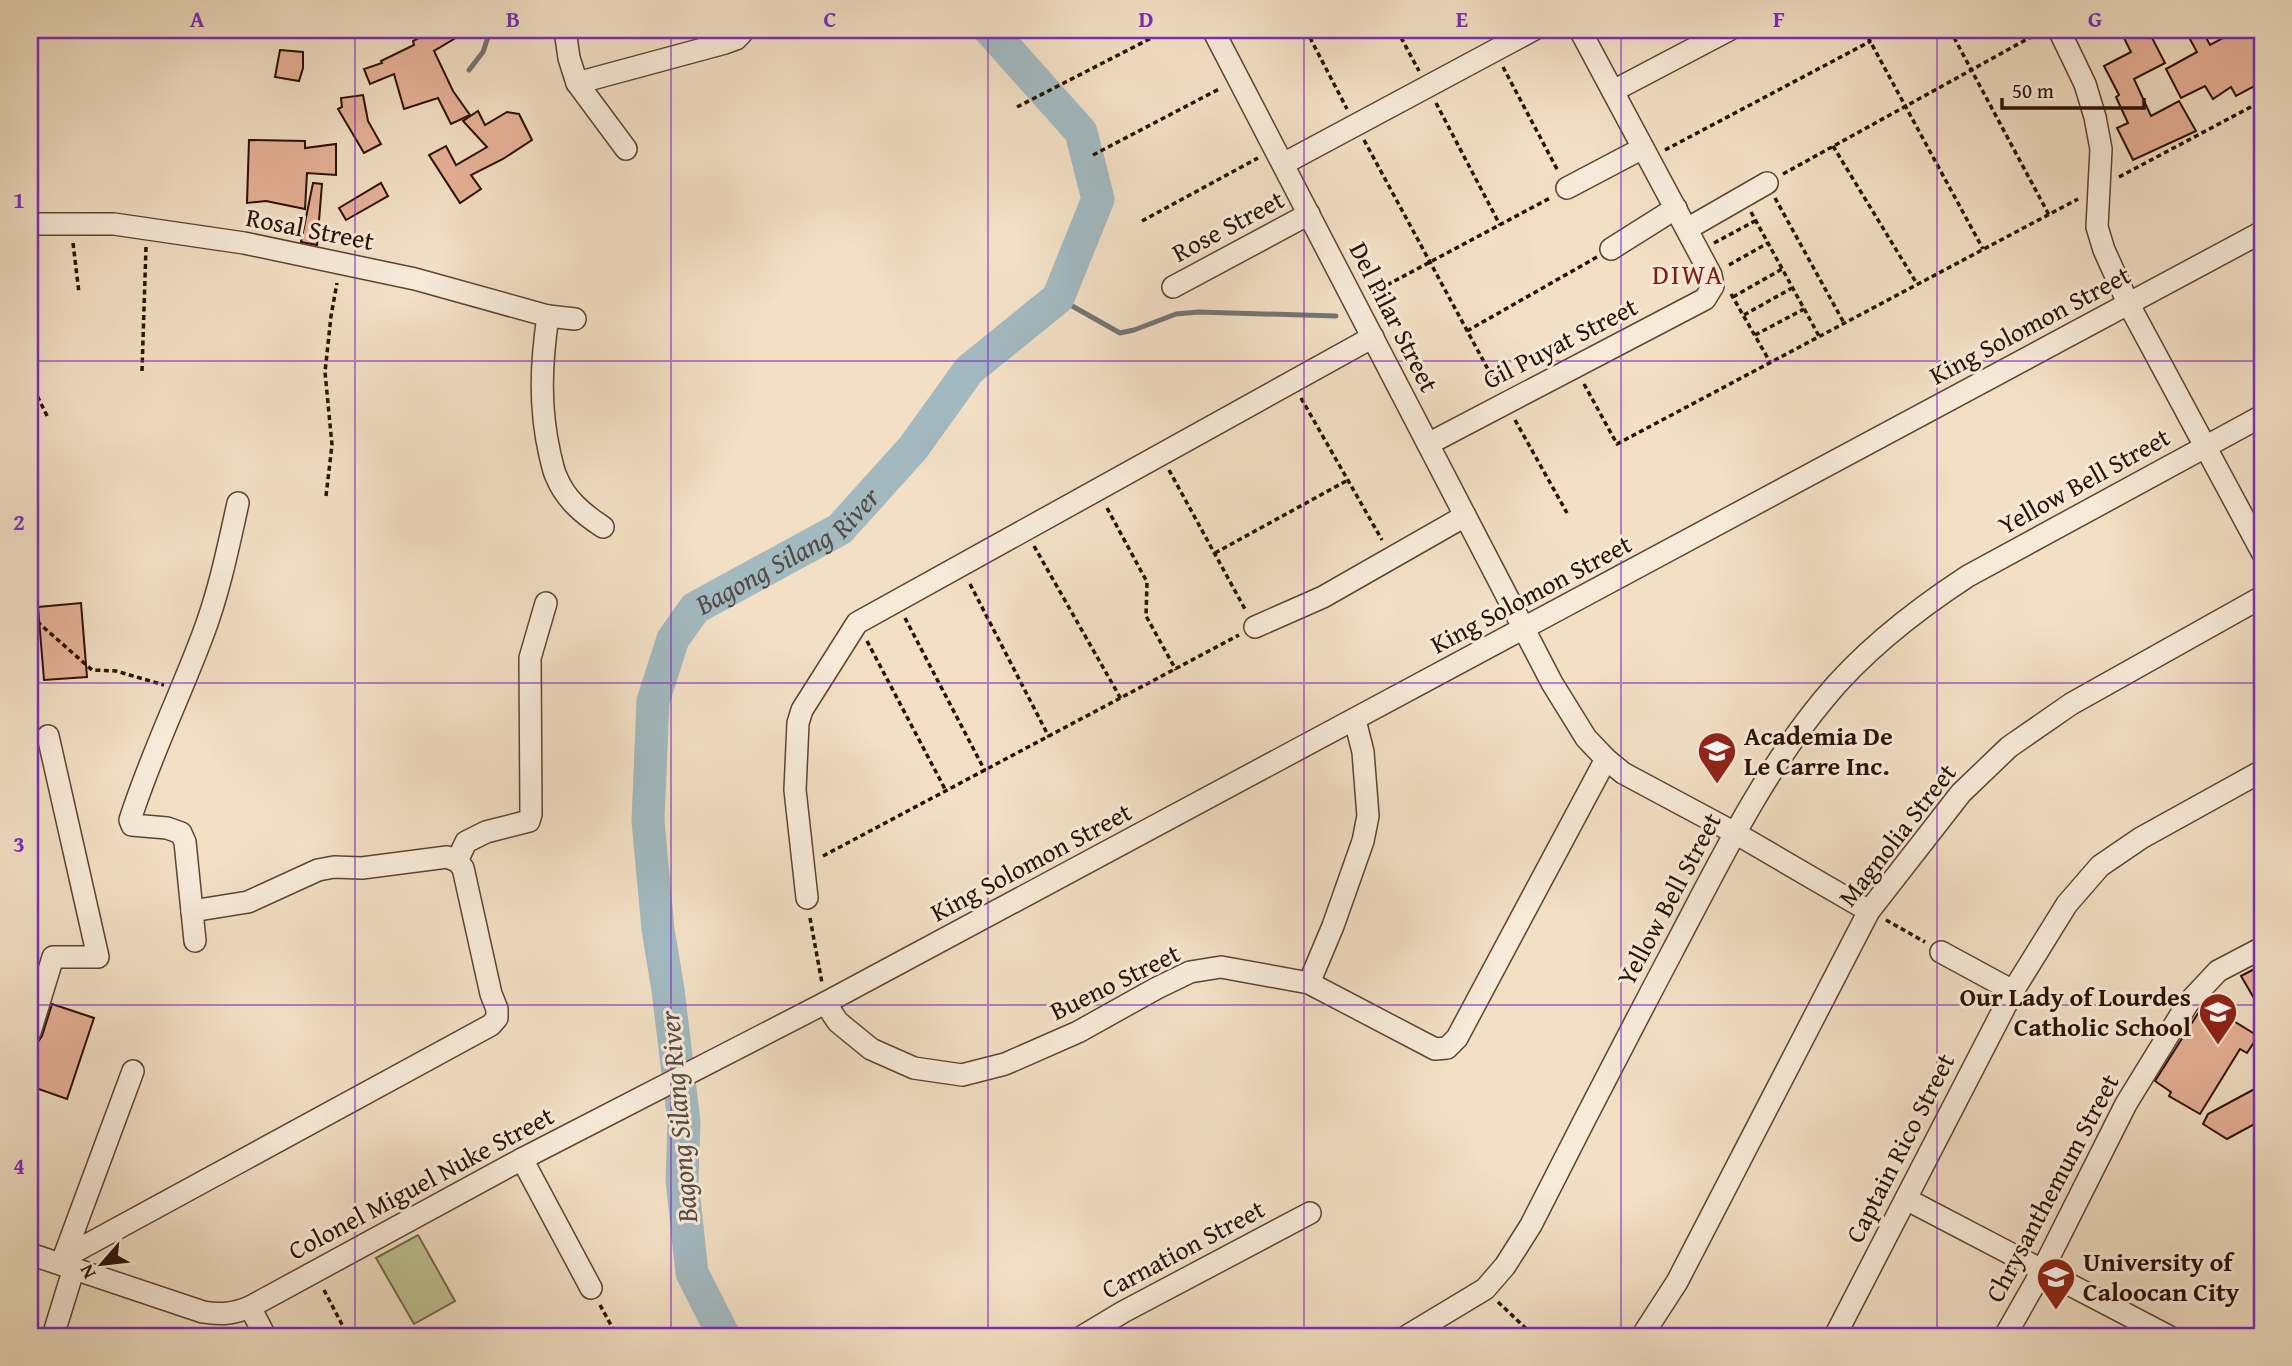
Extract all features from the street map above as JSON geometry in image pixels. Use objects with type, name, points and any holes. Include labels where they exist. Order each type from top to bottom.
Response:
[{"type":"street","points":[[565,30],[569,58],[577,83],[626,149]]},
{"type":"street","points":[[577,83],[724,43],[736,39],[741,34],[740,30]]},
{"type":"street","name":"Del Pilar Street","points":[[1213,30],[1525,630]]},
{"type":"street","points":[[1279,157],[1356,125],[1534,30]]},
{"type":"street","points":[[1580,30],[1676,208],[1712,281]]},
{"type":"street","points":[[1613,91],[1728,30]]},
{"type":"street","points":[[2059,30],[2085,84],[2095,117],[2101,149],[2097,227],[2104,250],[2128,303],[2262,552]]},
{"type":"street","points":[[1567,188],[1646,153]]},
{"type":"street","points":[[1687,229],[1767,183]]},
{"type":"street","points":[[1611,250],[1676,208]]},
{"type":"street","name":"Rose Street","points":[[1173,287],[1309,214]]},
{"type":"street","name":"Rosal Street","points":[[30,224],[114,224],[244,243],[415,279],[548,316],[575,319]]},
{"type":"street","name":"King Solomon Street","points":[[825,1003],[1525,630],[2262,232]]},
{"type":"street","name":"Gil Puyat Street","points":[[1428,444],[1705,299],[1712,281]]},
{"type":"street","points":[[548,316],[541,362],[542,401],[555,476],[583,515],[603,527]]},
{"type":"street","points":[[807,898],[795,790],[798,723],[802,710],[858,623],[1373,337]]},
{"type":"street","name":"Yellow Bell Street","points":[[1407,1336],[1485,1289],[1505,1266],[1531,1225],[1735,833],[1793,739],[1825,697],[1863,657],[1927,603],[1968,576],[2262,416]]},
{"type":"street","points":[[195,941],[181,832],[132,825],[130,822],[142,782],[218,590],[239,503]]},
{"type":"street","points":[[1255,627],[1322,597],[1465,516]]},
{"type":"street","name":"Magnolia Street","points":[[1642,1336],[1676,1282],[1869,911],[1961,793],[2009,747],[2071,704],[2262,597]]},
{"type":"street","points":[[457,861],[466,842],[486,832],[529,821],[530,657],[546,603]]},
{"type":"street","points":[[1525,630],[1570,713],[1586,738],[1606,759],[1634,779],[1735,833],[1869,911]]},
{"type":"street","points":[[1309,983],[1333,926],[1363,841],[1368,816],[1363,752],[1355,720]]},
{"type":"street","points":[[30,1031],[53,957],[97,957],[48,736]]},
{"type":"street","name":"Bueno Street","points":[[825,1003],[838,1022],[871,1049],[914,1068],[962,1075],[1005,1064],[1078,1032],[1190,972],[1221,967],[1309,983],[1435,1049],[1447,1048],[1457,1038],[1606,759]]},
{"type":"street","name":"Captain Rico Street","points":[[1835,1336],[2013,991],[2067,904],[2100,866],[2141,838],[2262,771]]},
{"type":"street","points":[[66,1264],[495,1022],[497,1018],[463,868],[457,861],[447,857],[362,868],[324,868],[248,902],[192,911]]},
{"type":"street","name":"Chrysanthemum Street","points":[[2005,1336],[2042,1271],[2126,1104],[2188,1003],[2218,971],[2262,948]]},
{"type":"street","points":[[1941,951],[2013,991]]},
{"type":"street","name":"Colonel Miguel Nuke Street","points":[[30,1254],[203,1312],[221,1315],[235,1313],[314,1273],[522,1159],[825,1003]]},
{"type":"street","points":[[53,1336],[66,1264],[133,1071]]},
{"type":"street","points":[[522,1159],[591,1288]]},
{"type":"street","points":[[1906,1199],[2168,1336]]},
{"type":"street","name":"Carnation Street","points":[[1083,1336],[1310,1213]]},
{"type":"street","points":[[250,1307],[265,1336]]},
{"type":"path","points":[[1017,107],[1167,30]]},
{"type":"path","points":[[1306,30],[1567,513]]},
{"type":"path","points":[[1396,30],[1500,225]]},
{"type":"path","points":[[1864,30],[1983,249]]},
{"type":"path","points":[[1950,30],[2049,215]]},
{"type":"path","points":[[1844,323],[1767,183],[2045,30]]},
{"type":"path","points":[[1646,153],[1871,41]]},
{"type":"path","points":[[1355,302],[1567,188],[1494,51]]},
{"type":"path","points":[[1093,155],[1239,79]]},
{"type":"path","points":[[1574,366],[1617,444],[2262,101]]},
{"type":"path","points":[[1833,146],[1917,285]]},
{"type":"path","points":[[1142,221],[1279,157]]},
{"type":"path","points":[[1742,197],[1819,336]]},
{"type":"path","points":[[1699,252],[1755,221]]},
{"type":"path","points":[[72,225],[79,293]]},
{"type":"path","points":[[142,371],[146,229]]},
{"type":"path","points":[[1768,243],[1712,281],[1733,297],[1770,362]]},
{"type":"path","points":[[1467,331],[1611,250]]},
{"type":"path","points":[[326,496],[332,445],[325,372],[340,263]]},
{"type":"path","points":[[1733,297],[1782,269]]},
{"type":"path","points":[[1744,315],[1792,288]]},
{"type":"path","points":[[1755,335],[1804,309]]},
{"type":"path","points":[[30,381],[48,418]]},
{"type":"path","points":[[1292,382],[1392,557]]},
{"type":"path","points":[[802,867],[1255,627],[1161,455]]},
{"type":"path","points":[[1215,553],[1348,480]]},
{"type":"path","points":[[1097,490],[1147,582],[1146,616],[1175,670]]},
{"type":"path","points":[[1025,530],[1121,699]]},
{"type":"path","points":[[961,566],[1049,737]]},
{"type":"path","points":[[896,602],[985,771]]},
{"type":"path","points":[[30,618],[92,670],[116,671],[180,690]]},
{"type":"path","points":[[858,623],[946,791]]},
{"type":"path","points":[[807,898],[825,1003]]},
{"type":"path","points":[[1869,911],[1941,951]]},
{"type":"path","points":[[314,1273],[348,1336]]},
{"type":"path","points":[[591,1288],[617,1336]]},
{"type":"path","points":[[1485,1289],[1534,1336]]},
{"type":"green space","points":[[418,1235],[455,1301],[414,1324],[376,1258]]},
{"type":"building","points":[[437,30],[447,30],[454,39],[434,51],[453,91],[470,115],[451,124],[438,98],[404,109],[394,74],[370,84],[364,69],[382,63],[381,61],[414,45],[413,41],[426,34],[431,36]]},
{"type":"building","points":[[2120,30],[2148,30],[2165,63],[2134,79],[2151,116],[2179,101],[2196,131],[2133,160],[2117,128],[2128,123],[2116,97],[2119,95],[2104,66],[2131,52]]},
{"type":"building","points":[[2185,30],[2202,30],[2210,45],[2238,30],[2262,30],[2262,82],[2236,96],[2231,87],[2213,99],[2205,86],[2181,98],[2166,69],[2197,52]]},
{"type":"building","points":[[280,50],[303,52],[303,68],[299,81],[275,77]]},
{"type":"building","points":[[363,95],[368,121],[381,144],[364,153],[338,109],[342,107],[341,98]]},
{"type":"building","points":[[478,111],[485,125],[507,112],[519,114],[532,140],[471,175],[481,189],[460,203],[429,155],[446,146],[456,165],[487,147],[463,121]]},
{"type":"building","points":[[249,140],[305,141],[305,148],[336,144],[336,175],[307,173],[305,209],[266,201],[247,203]]},
{"type":"building","points":[[313,183],[322,184],[317,245],[301,242]]},
{"type":"building","points":[[381,183],[388,196],[346,220],[339,208]]},
{"type":"building","points":[[81,603],[87,677],[44,680],[38,607]]},
{"type":"building","points":[[2262,965],[2262,1012],[2241,976]]},
{"type":"building","points":[[52,1004],[94,1018],[67,1099],[30,1086],[30,1045],[38,1042],[42,1036]]},
{"type":"building","points":[[2202,1007],[2212,1013],[2214,1009],[2258,1036],[2247,1053],[2240,1049],[2200,1114],[2169,1096],[2171,1092],[2155,1081]]},
{"type":"building","points":[[2262,1085],[2262,1120],[2227,1139],[2203,1124],[2208,1114]]},
{"type":"waterway","points":[[469,70],[483,52],[488,37],[481,30]]},
{"type":"waterway","name":"Bagong Silang River","points":[[724,1336],[692,1273],[682,1180],[684,1122],[658,929],[648,821],[653,701],[673,639],[695,608],[840,529],[913,448],[969,370],[1058,298],[1098,199],[1081,132],[990,30]]},
{"type":"waterway","points":[[1058,298],[1120,333],[1176,314],[1198,312],[1336,316]]},
{"type":"place","name":"Academia De Le Carre Inc.","points":[[1717,785]]},
{"type":"place","name":"Our Lady of Lourdes Catholic School","points":[[2218,1046]]},
{"type":"place","name":"University of Caloocan City","points":[[2056,1311]]},
{"type":"district","name":"DIWA","points":[[1688,274]]}]
